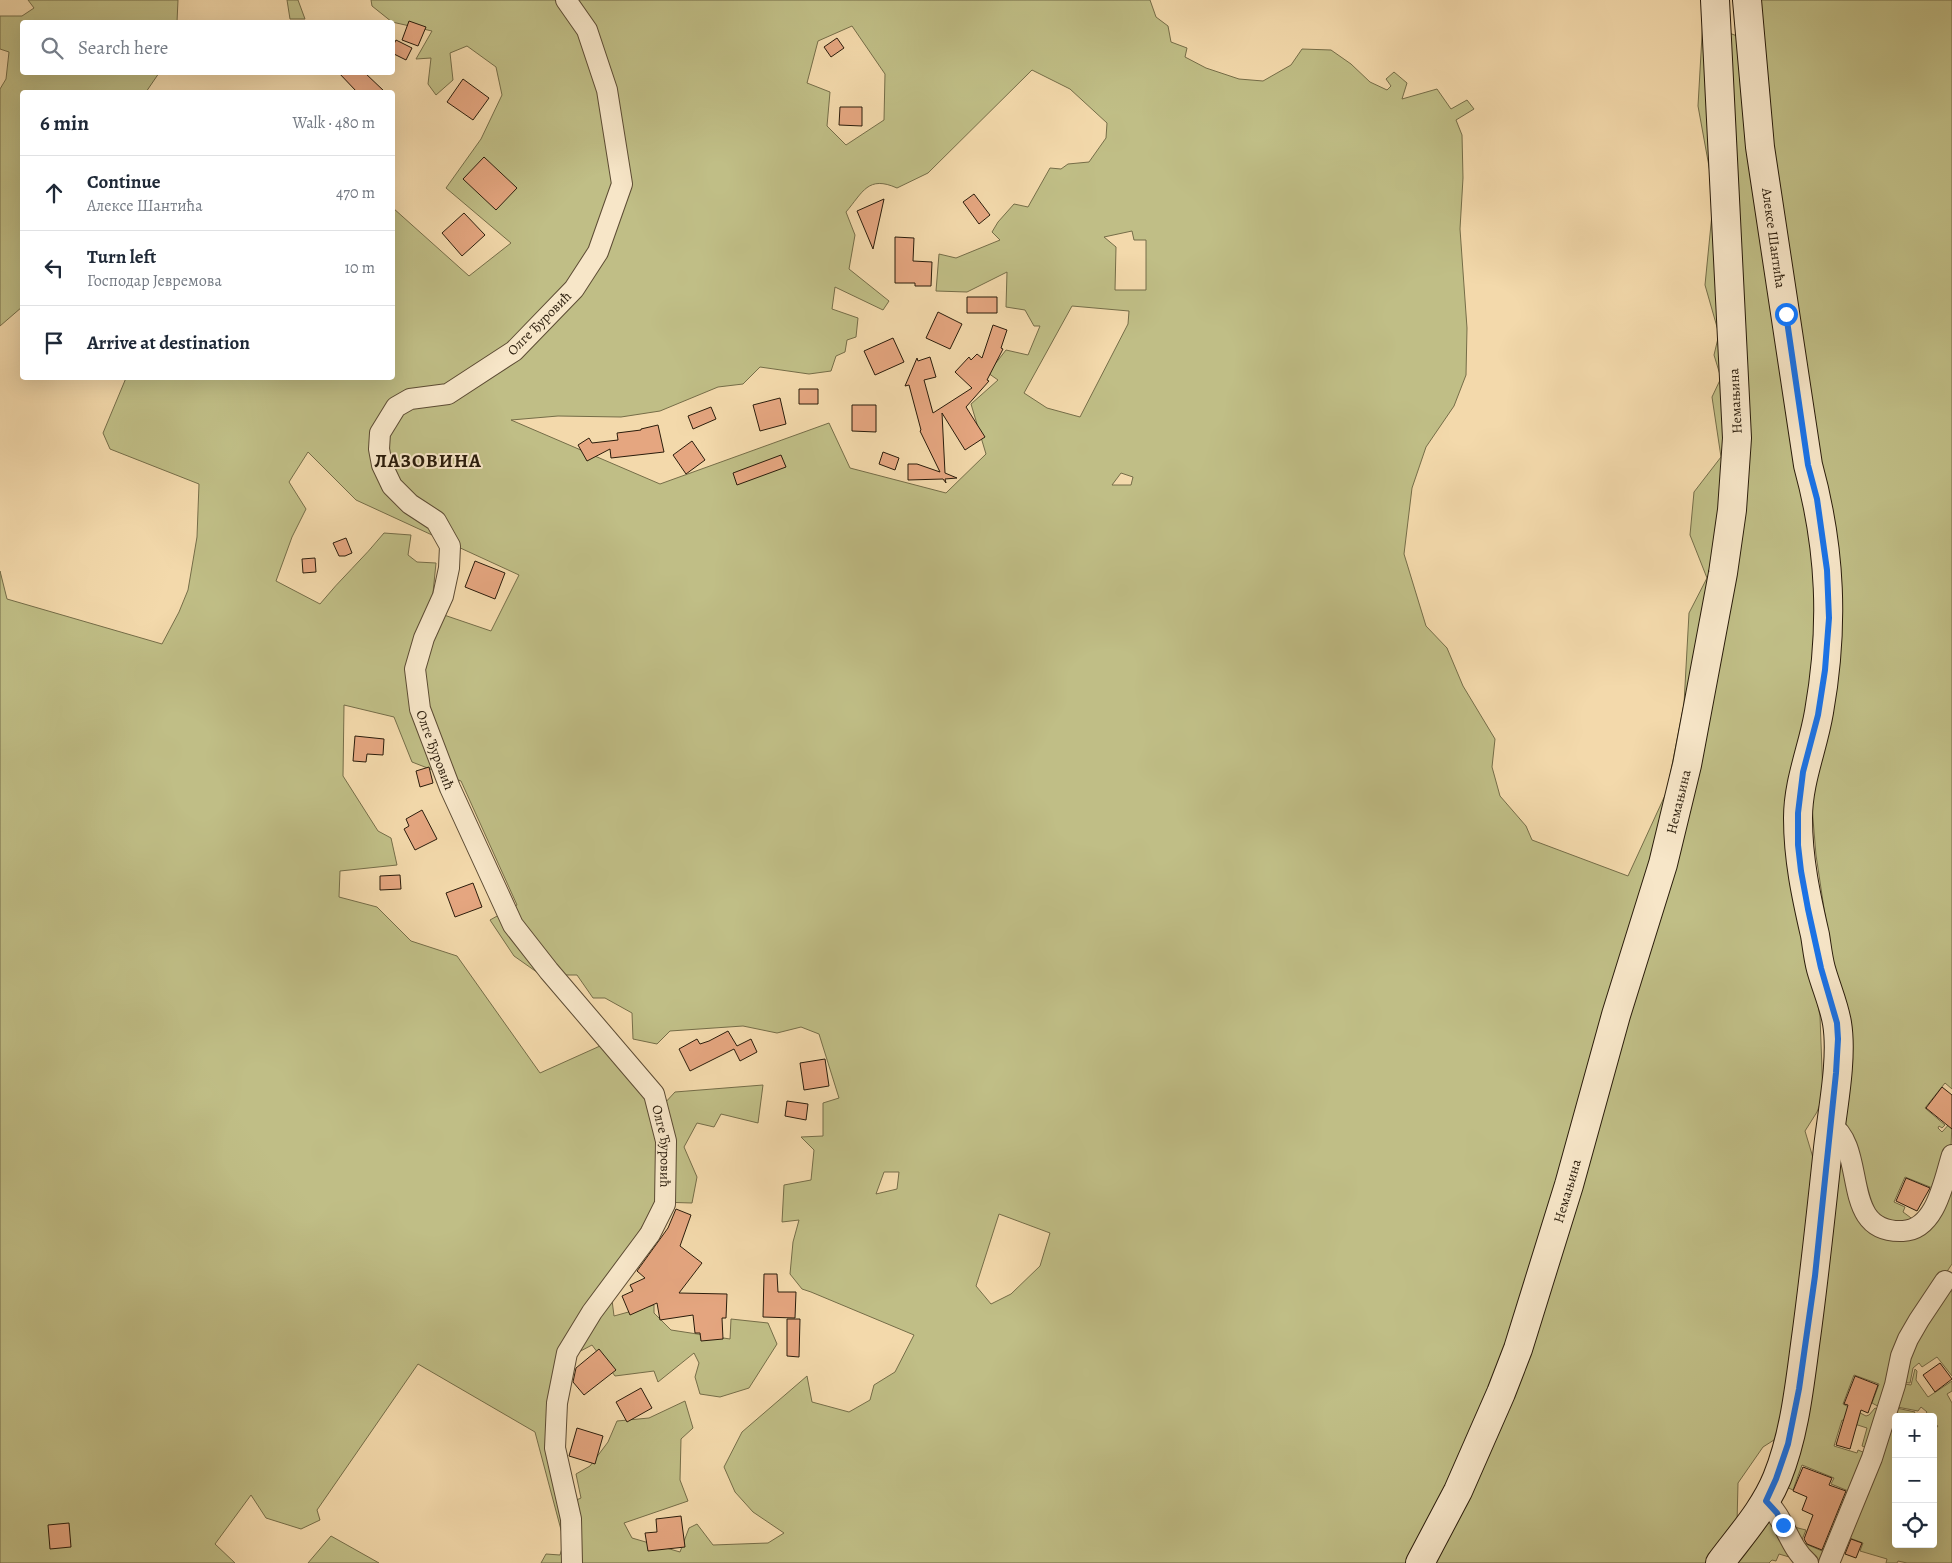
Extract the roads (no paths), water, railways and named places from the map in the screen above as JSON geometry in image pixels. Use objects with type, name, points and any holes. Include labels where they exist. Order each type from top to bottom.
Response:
[{"type":"main road","name":"Немањина","points":[[1420,1563],[1462,1483],[1501,1394],[1518,1349],[1569,1185],[1616,1015],[1663,864],[1687,765],[1726,555],[1732,510],[1737,438],[1715,0]]},
{"type":"main road","name":"Алексе Шантића","points":[[1720,1563],[1766,1501],[1788,1444],[1799,1389],[1815,1276],[1838,1039],[1837,1023],[1821,968],[1801,871],[1798,845],[1798,813],[1803,772],[1818,715],[1825,670],[1829,618],[1827,570],[1817,499],[1808,465],[1760,147],[1747,0]]},
{"type":"street","name":"Олге Ђуровић","points":[[566,0],[587,30],[607,90],[622,184],[598,252],[574,289],[514,351],[448,394],[410,399],[396,407],[380,433],[379,449],[382,465],[392,486],[410,504],[436,520],[450,546],[449,568],[443,596],[424,638],[415,668],[420,709],[450,788],[513,925],[549,972],[654,1094],[666,1141],[665,1204],[650,1234],[592,1312],[567,1352],[557,1403],[555,1448],[571,1519],[572,1563]]},
{"type":"street","points":[[1830,1124],[1838,1129],[1843,1137],[1856,1188],[1871,1221],[1893,1232],[1907,1231],[1922,1225],[1934,1209],[1952,1155]]},
{"type":"street","points":[[1829,1563],[1872,1458],[1895,1385],[1901,1356],[1918,1320],[1945,1281]]},
{"type":"street","points":[[1766,1501],[1777,1513],[1798,1552],[1808,1563]]},
{"type":"district","name":"ЛАЗОВИНА","points":[[428,460]]}]
